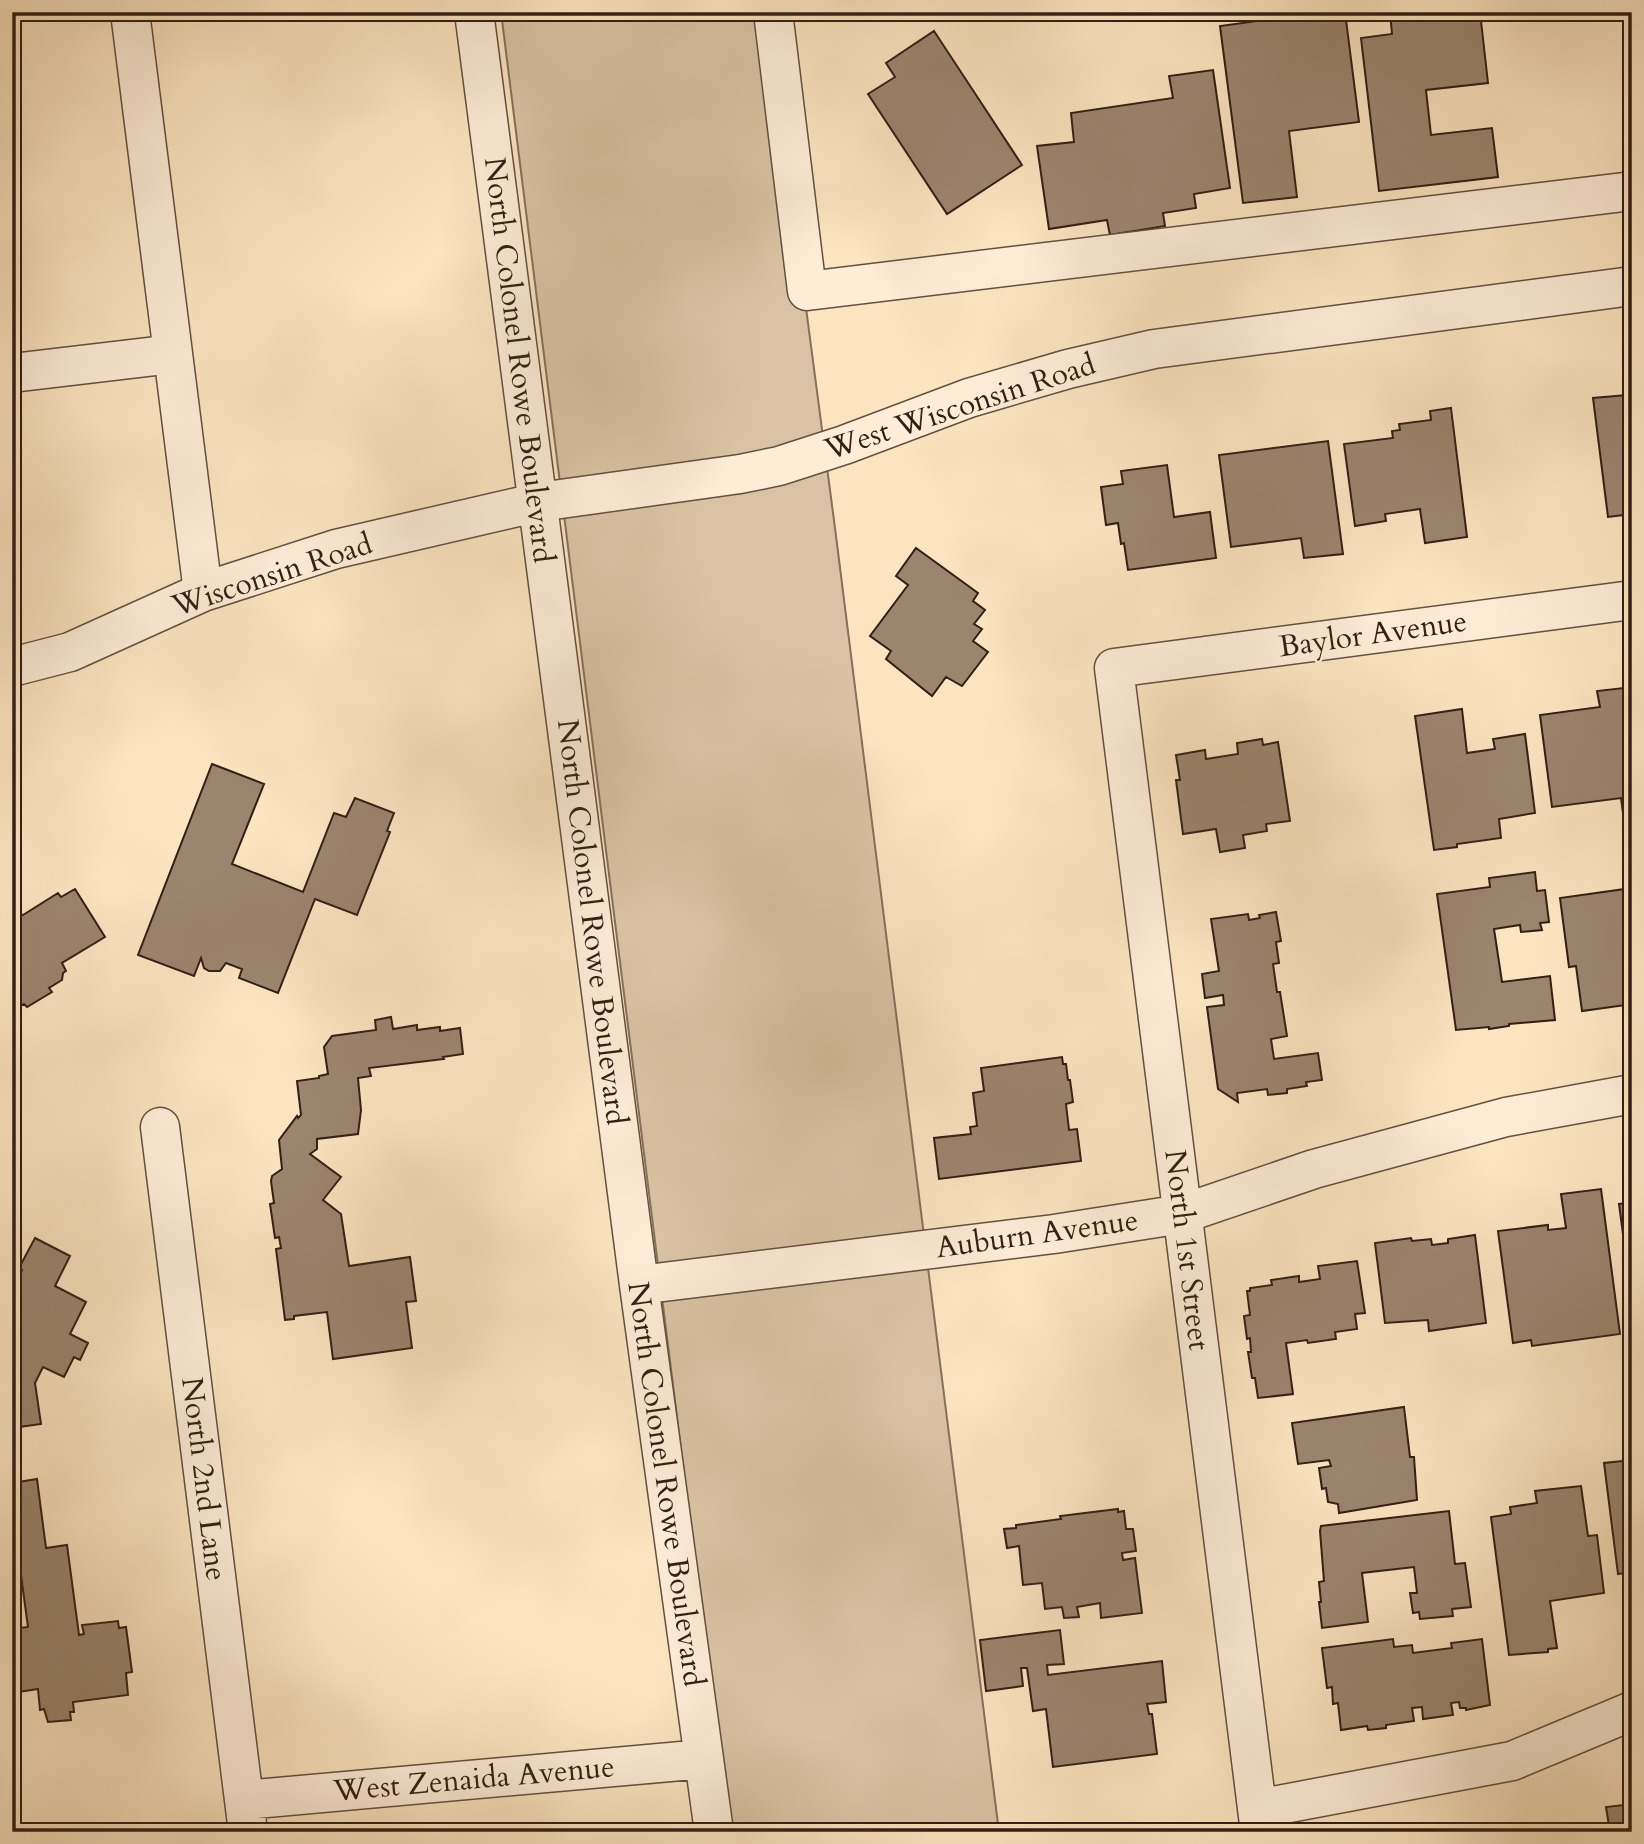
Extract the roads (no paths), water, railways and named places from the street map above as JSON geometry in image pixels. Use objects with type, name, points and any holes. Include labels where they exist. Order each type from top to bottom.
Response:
[{"type":"street","points":[[130,12],[203,592]]},
{"type":"street","name":"North Colonel Rowe Boulevard","points":[[474,12],[639,1285],[714,1832]]},
{"type":"street","points":[[773,12],[807,291],[1632,191]]},
{"type":"street","name":"West Wisconsin Road","points":[[539,502],[740,474],[779,466],[969,398],[1068,369],[1154,349],[1632,286]]},
{"type":"street","points":[[12,373],[173,354]]},
{"type":"street","name":"Wisconsin Road","points":[[12,667],[70,652],[203,592],[336,549],[539,502]]},
{"type":"street","name":"Baylor Avenue","points":[[1114,668],[1632,600]]},
{"type":"street","name":"North 1st Street","points":[[1114,668],[1259,1820]]},
{"type":"street","name":"Auburn Avenue","points":[[639,1285],[1054,1234],[1182,1214],[1314,1169],[1493,1121],[1632,1094]]},
{"type":"street","name":"North 2nd Lane","points":[[160,1127],[246,1816]]},
{"type":"street","points":[[1259,1820],[1511,1761],[1632,1711]]},
{"type":"street","name":"West Zenaida Avenue","points":[[246,1816],[704,1759]]}]
